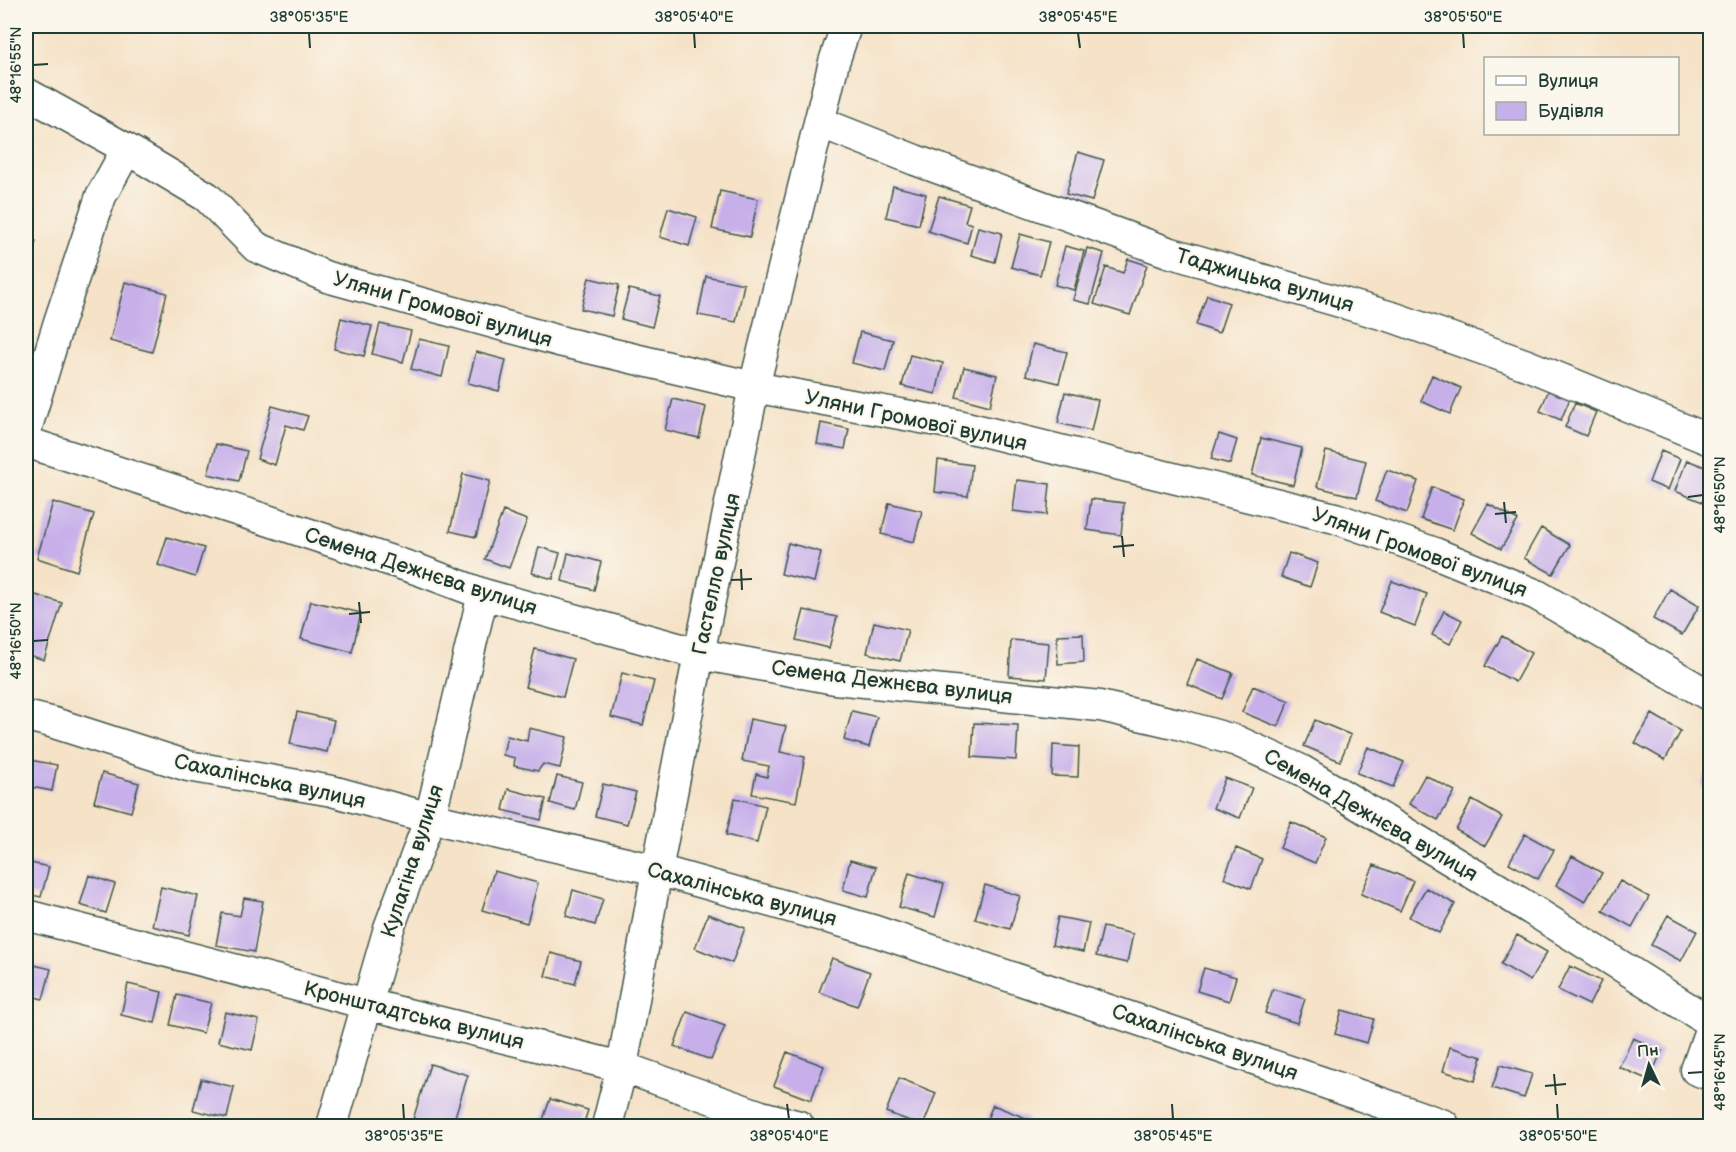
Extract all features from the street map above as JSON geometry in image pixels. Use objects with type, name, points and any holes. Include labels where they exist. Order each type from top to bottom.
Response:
[{"type":"street","name":"Гастелло вулиця","points":[[607,1126],[622,1067],[657,870],[754,387],[834,62],[846,26]]},
{"type":"street","name":"Уляни Громової вулиця","points":[[26,93],[207,197],[256,248],[327,277],[563,342],[754,387],[954,424],[1335,518],[1435,554],[1537,595],[1710,696]]},
{"type":"street","name":"Таджицька вулиця","points":[[819,122],[915,160],[1168,252],[1395,318],[1527,364],[1710,440]]},
{"type":"street","points":[[26,430],[101,196],[127,149]]},
{"type":"street","name":"Семена Дежнєва вулиця","points":[[26,442],[287,526],[483,594],[699,654],[835,679],[1100,706],[1178,724],[1237,741],[1301,770],[1497,888],[1710,1022]]},
{"type":"street","name":"Кулагіна вулиця","points":[[332,1126],[389,928],[430,818],[483,594]]},
{"type":"street","name":"Сахалінська вулиця","points":[[26,716],[189,766],[332,791],[430,818],[657,870],[872,930],[1444,1125]]},
{"type":"street","name":"Кронштадтська вулиця","points":[[26,915],[367,1004],[622,1067],[761,1116],[798,1126]]},
{"type":"street","points":[[1710,1030],[1696,1070],[1710,1076]]},
{"type":"building","points":[[1078,152],[1104,160],[1092,201],[1066,194]]},
{"type":"building","points":[[893,186],[926,194],[919,225],[886,217]]},
{"type":"building","points":[[720,191],[758,199],[750,237],[712,229]]},
{"type":"building","points":[[939,196],[970,205],[965,222],[972,224],[967,243],[928,231]]},
{"type":"building","points":[[668,208],[697,217],[689,246],[660,237]]},
{"type":"building","points":[[978,227],[1002,233],[995,262],[971,255]]},
{"type":"building","points":[[1020,234],[1049,242],[1040,275],[1011,267]]},
{"type":"building","points":[[26,238],[36,241],[26,271]]},
{"type":"building","points":[[1065,246],[1084,251],[1074,290],[1055,285]]},
{"type":"building","points":[[1087,248],[1104,253],[1090,304],[1073,300]]},
{"type":"building","points":[[1128,259],[1147,265],[1130,315],[1094,304],[1106,267],[1123,273]]},
{"type":"building","points":[[706,276],[744,284],[736,322],[698,315]]},
{"type":"building","points":[[589,278],[619,285],[612,316],[581,309]]},
{"type":"building","points":[[125,282],[167,293],[152,352],[110,341]]},
{"type":"building","points":[[629,289],[660,296],[652,327],[621,319]]},
{"type":"building","points":[[1207,295],[1229,303],[1219,333],[1196,325]]},
{"type":"building","points":[[341,318],[372,326],[364,356],[334,349]]},
{"type":"building","points":[[380,324],[411,331],[403,362],[372,354]]},
{"type":"building","points":[[860,332],[893,340],[885,371],[852,363]]},
{"type":"building","points":[[419,339],[449,346],[442,377],[411,369]]},
{"type":"building","points":[[1033,344],[1067,352],[1059,383],[1026,375]]},
{"type":"building","points":[[476,352],[506,360],[499,391],[468,383]]},
{"type":"building","points":[[910,355],[943,363],[936,394],[902,386]]},
{"type":"building","points":[[964,367],[997,375],[990,406],[956,397]]},
{"type":"building","points":[[1432,375],[1461,388],[1450,414],[1421,401]]},
{"type":"building","points":[[1550,387],[1571,396],[1561,420],[1540,411]]},
{"type":"building","points":[[1065,392],[1098,400],[1091,431],[1058,423]]},
{"type":"building","points":[[673,399],[706,407],[699,438],[665,430]]},
{"type":"building","points":[[1575,403],[1596,412],[1586,436],[1565,427]]},
{"type":"building","points":[[272,406],[308,416],[303,430],[286,425],[275,465],[257,459]]},
{"type":"building","points":[[821,423],[849,429],[845,449],[817,444]]},
{"type":"building","points":[[1219,434],[1237,440],[1230,464],[1211,459]]},
{"type":"building","points":[[1261,438],[1302,448],[1293,485],[1252,475]]},
{"type":"building","points":[[216,444],[247,451],[239,481],[208,474]]},
{"type":"building","points":[[1326,451],[1366,461],[1357,497],[1317,487]]},
{"type":"building","points":[[1661,451],[1680,459],[1668,490],[1649,482]]},
{"type":"building","points":[[938,460],[972,465],[968,496],[935,492]]},
{"type":"building","points":[[1687,460],[1710,469],[1710,487],[1705,503],[1675,491]]},
{"type":"building","points":[[1387,470],[1418,481],[1407,513],[1375,501]]},
{"type":"building","points":[[463,474],[490,481],[476,537],[450,531]]},
{"type":"building","points":[[1017,480],[1050,484],[1047,515],[1013,511]]},
{"type":"building","points":[[1432,487],[1464,499],[1453,530],[1421,519]]},
{"type":"building","points":[[1091,499],[1124,503],[1121,535],[1087,530]]},
{"type":"building","points":[[53,502],[94,514],[77,571],[37,558]]},
{"type":"building","points":[[889,503],[922,511],[914,542],[881,534]]},
{"type":"building","points":[[1488,504],[1518,520],[1501,549],[1472,533]]},
{"type":"building","points":[[503,511],[527,520],[509,568],[485,559]]},
{"type":"building","points":[[1541,528],[1570,545],[1553,574],[1524,558]]},
{"type":"building","points":[[167,537],[204,548],[195,577],[158,565]]},
{"type":"building","points":[[788,543],[821,552],[814,582],[781,574]]},
{"type":"building","points":[[539,547],[560,553],[553,579],[532,573]]},
{"type":"building","points":[[568,553],[601,562],[594,590],[562,581]]},
{"type":"building","points":[[1289,553],[1318,563],[1310,587],[1281,577]]},
{"type":"building","points":[[1392,581],[1427,594],[1415,626],[1379,612]]},
{"type":"building","points":[[1670,589],[1699,606],[1682,635],[1653,619]]},
{"type":"building","points":[[26,592],[62,603],[44,660],[26,654]]},
{"type":"building","points":[[311,601],[361,613],[352,652],[301,639]]},
{"type":"building","points":[[804,610],[837,617],[829,648],[796,640]]},
{"type":"building","points":[[1444,611],[1462,620],[1450,644],[1432,635]]},
{"type":"building","points":[[874,622],[908,630],[900,661],[867,653]]},
{"type":"building","points":[[1083,634],[1084,662],[1058,664],[1057,635]]},
{"type":"building","points":[[1502,636],[1531,653],[1515,682],[1485,666]]},
{"type":"building","points":[[1011,640],[1049,643],[1046,679],[1009,676]]},
{"type":"building","points":[[535,649],[573,659],[563,697],[525,687]]},
{"type":"building","points":[[1197,659],[1233,673],[1222,699],[1187,684]]},
{"type":"building","points":[[622,673],[654,681],[643,725],[611,717]]},
{"type":"building","points":[[1253,686],[1289,701],[1278,727],[1242,712]]},
{"type":"building","points":[[852,711],[877,717],[869,747],[844,740]]},
{"type":"building","points":[[297,712],[334,720],[327,752],[290,744]]},
{"type":"building","points":[[1652,714],[1681,731],[1665,760],[1635,743]]},
{"type":"building","points":[[750,719],[786,726],[780,752],[805,757],[796,802],[752,794],[756,774],[767,777],[769,766],[742,761]]},
{"type":"building","points":[[1315,720],[1351,735],[1340,761],[1304,746]]},
{"type":"building","points":[[974,723],[1018,725],[1016,760],[972,757]]},
{"type":"building","points":[[529,728],[567,737],[560,768],[543,764],[538,771],[514,766],[515,758],[503,755],[507,736],[527,741]]},
{"type":"building","points":[[1053,745],[1079,747],[1078,777],[1052,776]]},
{"type":"building","points":[[1368,747],[1404,762],[1393,787],[1357,773]]},
{"type":"building","points":[[30,760],[57,765],[52,791],[26,786]]},
{"type":"building","points":[[1710,765],[1710,790],[1701,785]]},
{"type":"building","points":[[102,773],[139,783],[131,812],[94,802]]},
{"type":"building","points":[[1425,775],[1455,791],[1438,820],[1409,804]]},
{"type":"building","points":[[557,776],[582,782],[575,810],[550,803]]},
{"type":"building","points":[[1225,778],[1252,788],[1240,818],[1213,808]]},
{"type":"building","points":[[603,784],[636,792],[627,824],[595,816]]},
{"type":"building","points":[[508,789],[546,799],[541,820],[503,810]]},
{"type":"building","points":[[735,798],[766,806],[757,843],[726,835]]},
{"type":"building","points":[[1472,800],[1502,817],[1485,846],[1456,830]]},
{"type":"building","points":[[1291,822],[1326,837],[1315,863],[1280,848]]},
{"type":"building","points":[[1525,834],[1554,850],[1538,879],[1509,863]]},
{"type":"building","points":[[1236,848],[1262,859],[1251,889],[1224,878]]},
{"type":"building","points":[[1572,856],[1602,873],[1585,902],[1556,885]]},
{"type":"building","points":[[850,860],[876,867],[868,897],[843,890]]},
{"type":"building","points":[[26,862],[49,867],[41,897],[26,894]]},
{"type":"building","points":[[1374,865],[1413,881],[1400,911],[1361,894]]},
{"type":"building","points":[[494,871],[538,883],[527,923],[482,910]]},
{"type":"building","points":[[909,873],[944,884],[935,917],[899,907]]},
{"type":"building","points":[[89,875],[115,884],[106,913],[80,905]]},
{"type":"building","points":[[1620,881],[1649,897],[1632,927],[1603,911]]},
{"type":"building","points":[[985,885],[1020,896],[1010,929],[975,919]]},
{"type":"building","points":[[161,887],[198,896],[189,935],[152,926]]},
{"type":"building","points":[[1426,888],[1455,904],[1439,933],[1409,917]]},
{"type":"building","points":[[573,890],[603,899],[595,925],[566,916]]},
{"type":"building","points":[[244,898],[263,901],[254,952],[216,945],[222,913],[240,916]]},
{"type":"building","points":[[708,914],[745,928],[732,963],[695,948]]},
{"type":"building","points":[[1668,915],[1697,931],[1681,961],[1651,945]]},
{"type":"building","points":[[1058,917],[1089,923],[1083,952],[1052,945]]},
{"type":"building","points":[[1103,927],[1133,934],[1127,963],[1096,956]]},
{"type":"building","points":[[1517,935],[1547,952],[1530,981],[1501,964]]},
{"type":"building","points":[[551,953],[581,961],[575,984],[545,976]]},
{"type":"building","points":[[832,958],[870,972],[857,1006],[819,992]]},
{"type":"building","points":[[26,963],[51,969],[43,999],[26,995]]},
{"type":"building","points":[[1570,966],[1601,981],[1589,1005],[1558,990]]},
{"type":"building","points":[[1204,968],[1236,977],[1229,1001],[1197,991]]},
{"type":"building","points":[[128,984],[162,992],[155,1023],[121,1015]]},
{"type":"building","points":[[1273,989],[1305,999],[1297,1023],[1265,1013]]},
{"type":"building","points":[[177,995],[211,1003],[203,1033],[170,1025]]},
{"type":"building","points":[[1342,1010],[1374,1019],[1367,1043],[1335,1034]]},
{"type":"building","points":[[225,1012],[259,1020],[252,1050],[218,1042]]},
{"type":"building","points":[[687,1012],[725,1026],[711,1060],[674,1046]]},
{"type":"building","points":[[1633,1038],[1662,1051],[1649,1080],[1619,1067]]},
{"type":"building","points":[[1450,1047],[1482,1057],[1475,1081],[1443,1071]]},
{"type":"building","points":[[787,1052],[824,1066],[811,1100],[774,1086]]},
{"type":"building","points":[[430,1064],[468,1075],[452,1126],[411,1126]]},
{"type":"building","points":[[1500,1065],[1532,1074],[1524,1098],[1492,1088]]},
{"type":"building","points":[[899,1078],[936,1093],[923,1126],[886,1112]]},
{"type":"building","points":[[201,1079],[234,1087],[227,1118],[193,1110]]},
{"type":"building","points":[[550,1099],[588,1110],[583,1126],[541,1126]]},
{"type":"building","points":[[993,1105],[1028,1119],[1025,1126],[984,1126]]}]
